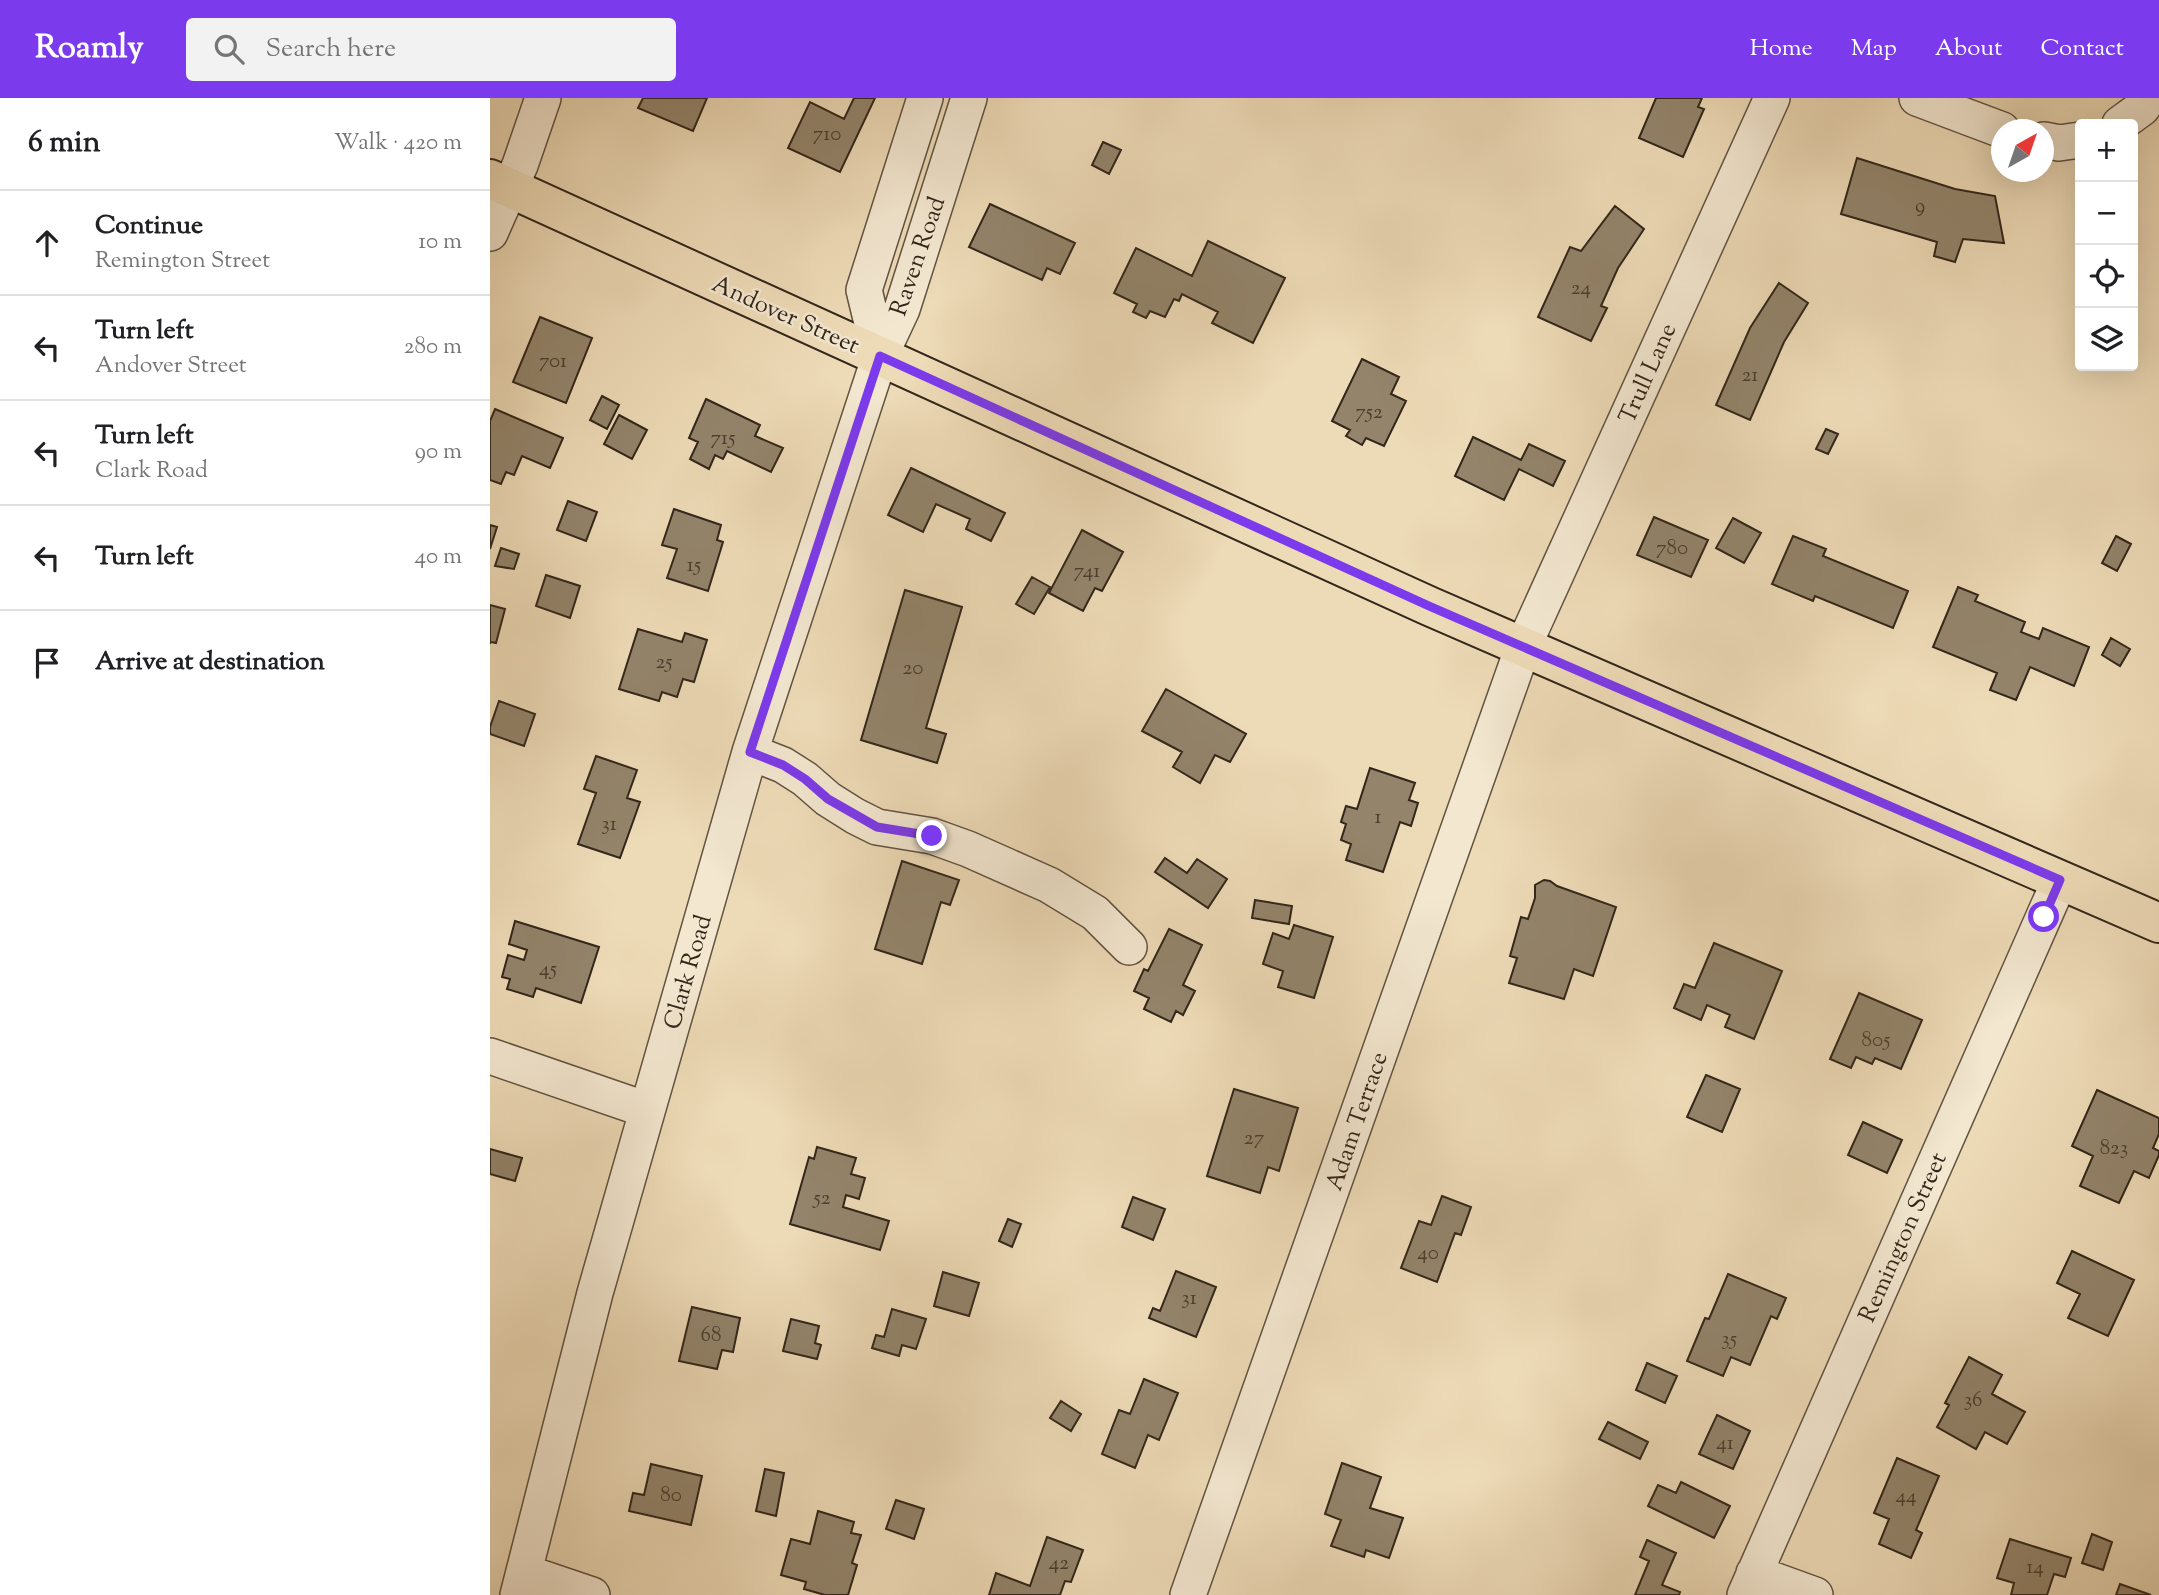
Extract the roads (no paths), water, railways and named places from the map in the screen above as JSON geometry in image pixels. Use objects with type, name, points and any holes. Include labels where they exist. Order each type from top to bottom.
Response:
[{"type":"main road","name":"Andover Street","points":[[500,183],[1523,648],[2159,923]]},
{"type":"street","points":[[490,233],[500,183],[520,165],[543,98]]},
{"type":"street","name":"Raven Road","points":[[880,356],[901,309],[969,98]]},
{"type":"street","name":"Trull Lane","points":[[1523,648],[1772,98]]},
{"type":"street","points":[[1917,98],[1991,126]]},
{"type":"street","points":[[2127,119],[2142,108],[2149,98]]},
{"type":"street","points":[[921,111],[956,138]]},
{"type":"street","name":"Raven Road","points":[[880,356],[864,290],[921,111]]},
{"type":"street","points":[[2054,142],[2075,141]]},
{"type":"street","name":"Clark Road","points":[[521,1583],[595,1293],[750,752],[880,356]]},
{"type":"street","name":"Adam Terrace","points":[[1188,1595],[1523,648]]},
{"type":"street","points":[[750,752],[783,765],[828,799],[877,827],[932,836],[1049,885],[1095,913],[1129,947]]},
{"type":"street","name":"Remington Street","points":[[1749,1584],[2060,880]]},
{"type":"street","points":[[490,1056],[647,1110]]},
{"type":"street","points":[[521,1583],[592,1595]]},
{"type":"street","points":[[1749,1584],[1815,1595]]}]
